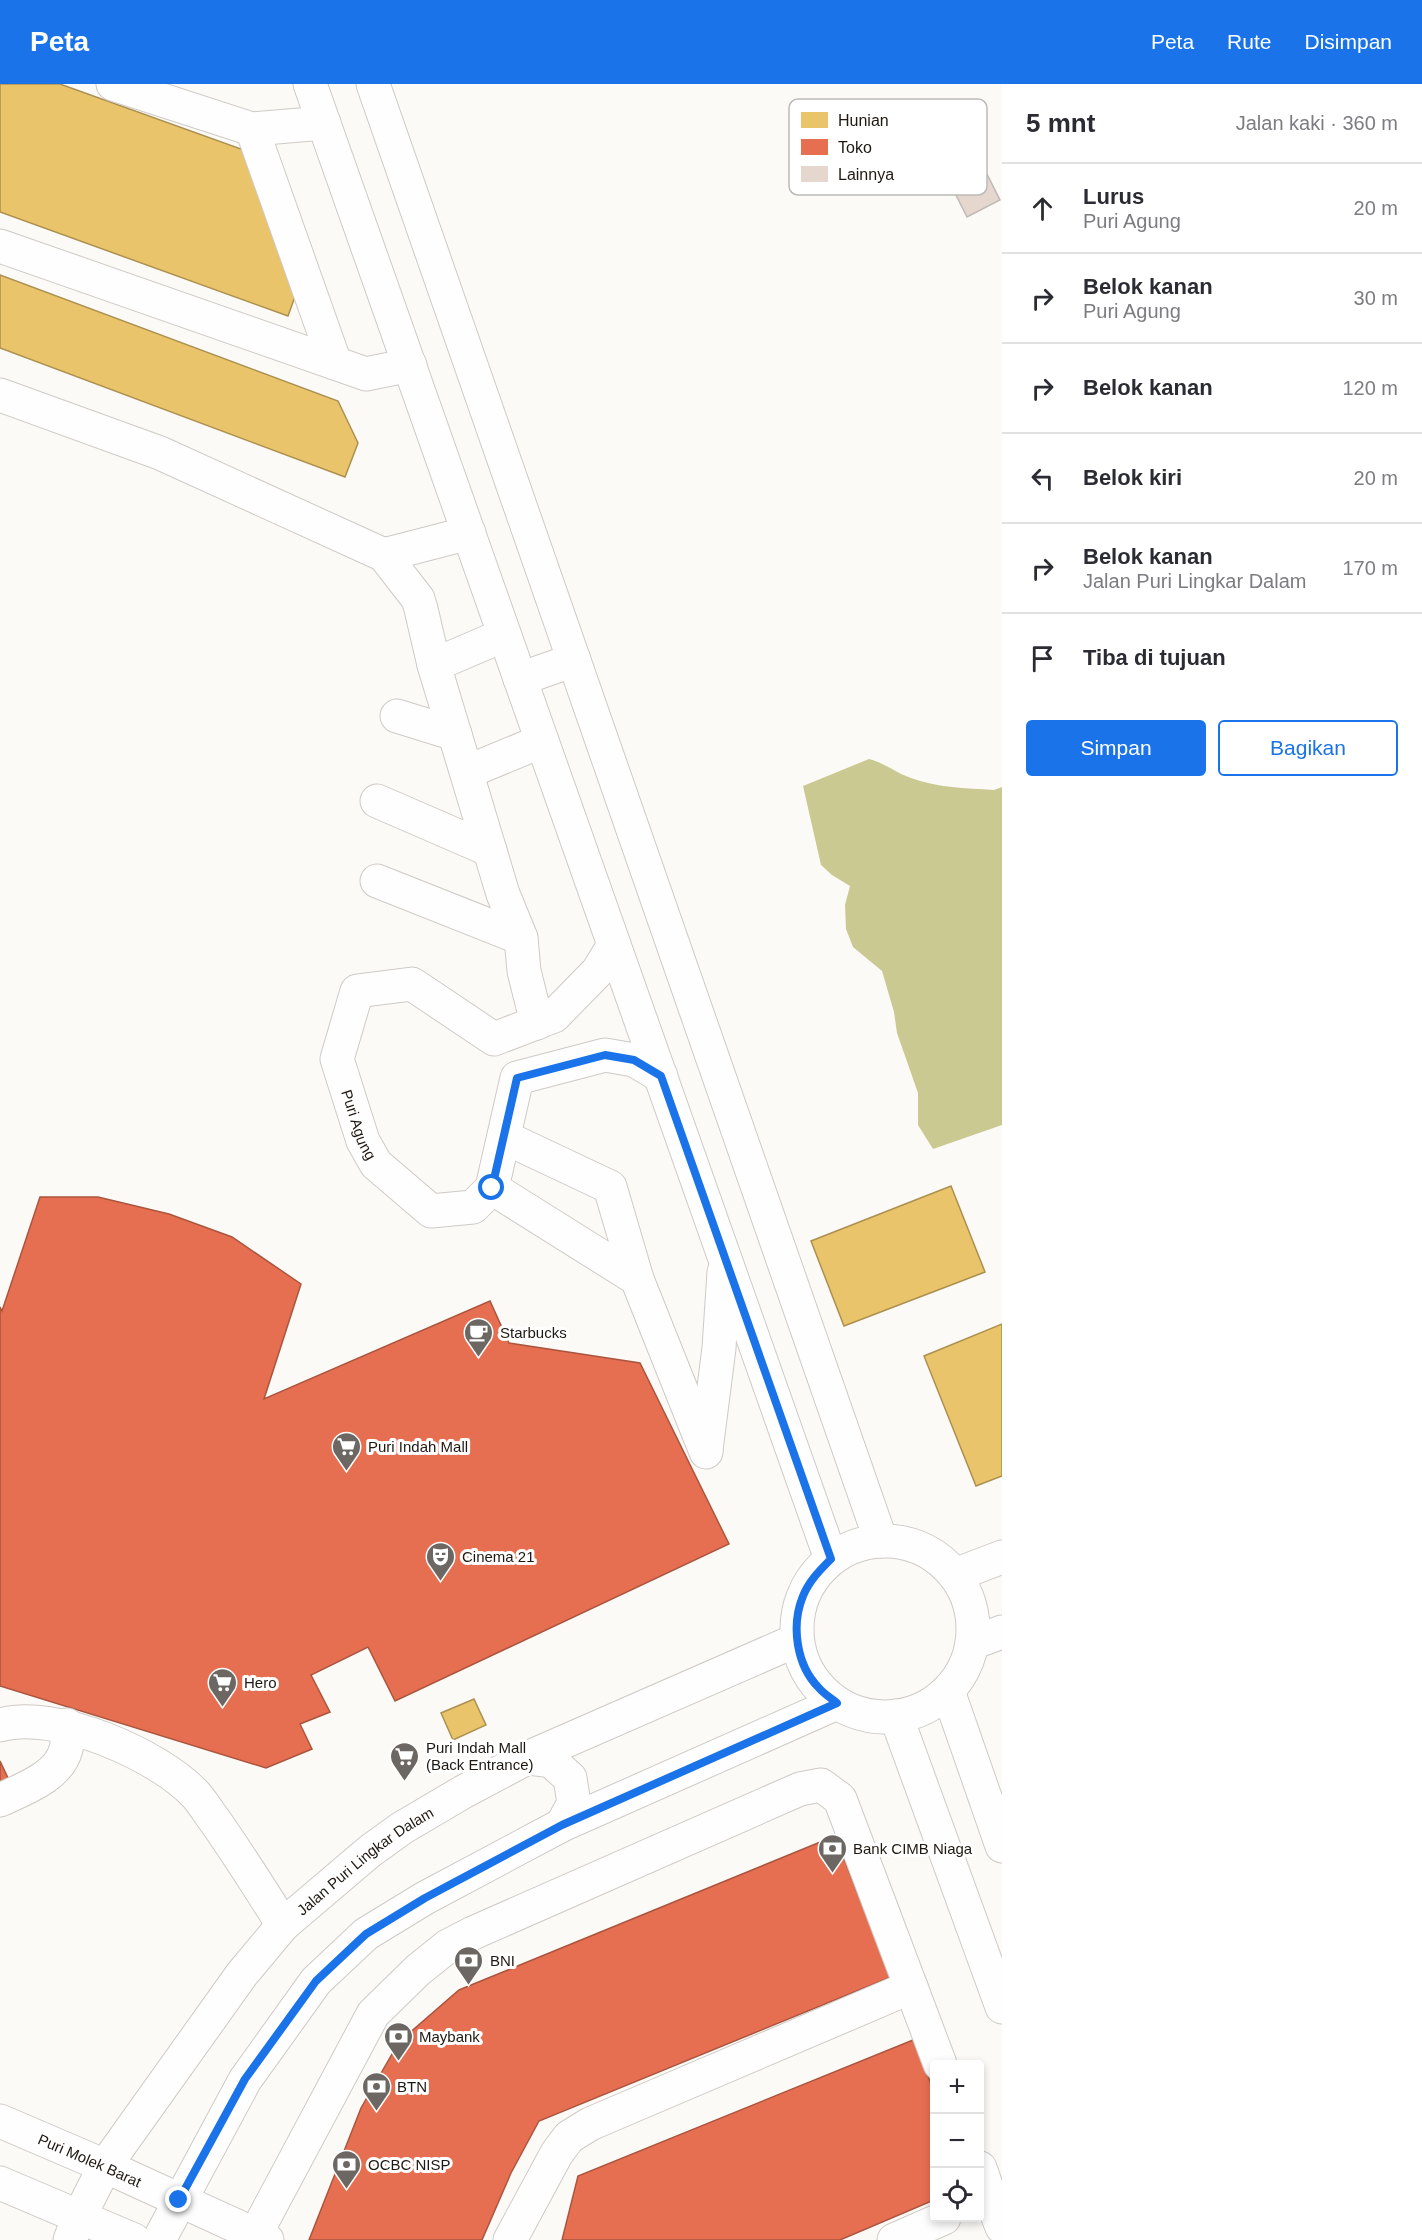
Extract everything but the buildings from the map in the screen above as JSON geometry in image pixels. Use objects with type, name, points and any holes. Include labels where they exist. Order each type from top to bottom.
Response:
[{"type":"street","points":[[112,84],[252,129],[324,123]]},
{"type":"street","points":[[310,84],[831,1559]]},
{"type":"street","points":[[373,84],[881,1541]]},
{"type":"street","points":[[252,129],[335,363]]},
{"type":"street","points":[[0,246],[366,374],[410,365]]},
{"type":"street","points":[[0,395],[160,453],[384,555],[418,599],[434,665],[503,894],[521,938],[524,971],[545,1019],[570,1064]]},
{"type":"street","points":[[384,555],[468,533]]},
{"type":"street","points":[[434,665],[504,635]]},
{"type":"street","points":[[520,679],[574,660]]},
{"type":"street","points":[[397,716],[455,734]]},
{"type":"street","points":[[467,772],[542,741]]},
{"type":"street","points":[[377,801],[490,850]]},
{"type":"street","points":[[377,881],[521,938]]},
{"type":"street","name":"Puri Agung","points":[[492,1188],[472,1207],[431,1211],[376,1164],[363,1141],[337,1059],[357,991],[412,984],[494,1039],[545,1019],[598,971],[614,945]]},
{"type":"street","points":[[637,1279],[492,1188],[517,1078],[605,1055],[634,1060],[661,1076]]},
{"type":"street","points":[[504,1137],[610,1187],[637,1279],[706,1452],[719,1348],[725,1259]]},
{"type":"street","points":[[881,1541],[902,1542],[922,1549],[940,1560],[955,1575],[967,1596],[972,1619],[972,1643],[959,1677],[948,1691],[933,1703],[915,1712],[896,1716],[865,1716],[837,1703],[813,1680],[804,1665],[797,1640],[797,1617],[803,1595],[815,1575],[831,1559],[855,1547],[881,1541]]},
{"type":"street","points":[[955,1575],[1002,1557]]},
{"type":"street","points":[[972,1643],[1002,1632]]},
{"type":"street","name":"Jalan Puri Lingkar Dalam","points":[[75,2229],[105,2166],[242,1974],[283,1925],[370,1851],[402,1828],[464,1791],[527,1758],[797,1640]]},
{"type":"street","points":[[948,1691],[1002,1846]]},
{"type":"street","points":[[159,2240],[245,2079],[316,1981],[366,1934],[425,1898],[562,1825],[837,1703]]},
{"type":"street","points":[[896,1716],[1002,2007]]},
{"type":"street","points":[[0,1725],[34,1721],[68,1725],[121,1746],[164,1769],[196,1795],[232,1844],[283,1925]]},
{"type":"street","points":[[0,1800],[32,1785],[59,1764],[66,1749],[68,1725]]},
{"type":"street","points":[[527,1758],[551,1761],[570,1778],[574,1803],[562,1825]]},
{"type":"street","points":[[261,2237],[373,2014],[418,1970],[448,1946],[473,1933],[800,1789],[820,1785],[840,1799],[938,2060]]},
{"type":"street","points":[[510,2240],[557,2153],[569,2137],[590,2124],[911,1987]]},
{"type":"street","name":"Puri Molek Barat","points":[[0,2121],[261,2237]]},
{"type":"street","points":[[0,2183],[75,2229],[134,2240]]},
{"type":"street","points":[[984,2191],[1002,2228]]},
{"type":"street","points":[[894,2240],[933,2222]]},
{"type":"shaded area","points":[[869,759],[906,776],[931,784],[994,790],[1002,787],[1002,1125],[933,1149],[918,1125],[918,1093],[897,1033],[894,1012],[882,971],[853,947],[846,929],[845,905],[850,886],[821,865],[803,786]]},
{"type":"place","name":"Starbucks","points":[[479,1358]]},
{"type":"place","name":"Puri Indah Mall","points":[[347,1472]]},
{"type":"place","name":"Cinema 21","points":[[441,1582]]},
{"type":"place","name":"Hero","points":[[223,1708]]},
{"type":"place","name":"Puri Indah Mall (Back Entrance)","points":[[405,1782]]},
{"type":"place","name":"Bank CIMB Niaga","points":[[832,1874]]},
{"type":"place","name":"BNI","points":[[469,1986]]},
{"type":"place","name":"Maybank","points":[[398,2062]]},
{"type":"place","name":"BTN","points":[[376,2112]]},
{"type":"place","name":"OCBC NISP","points":[[347,2190]]},
{"type":"route","points":[[179,2200],[245,2079],[316,1981],[366,1934],[425,1898],[562,1825],[837,1703],[818,1687],[804,1665],[797,1640],[797,1617],[803,1595],[815,1575],[831,1559],[661,1076],[634,1060],[605,1055],[517,1078],[492,1188]]}]
